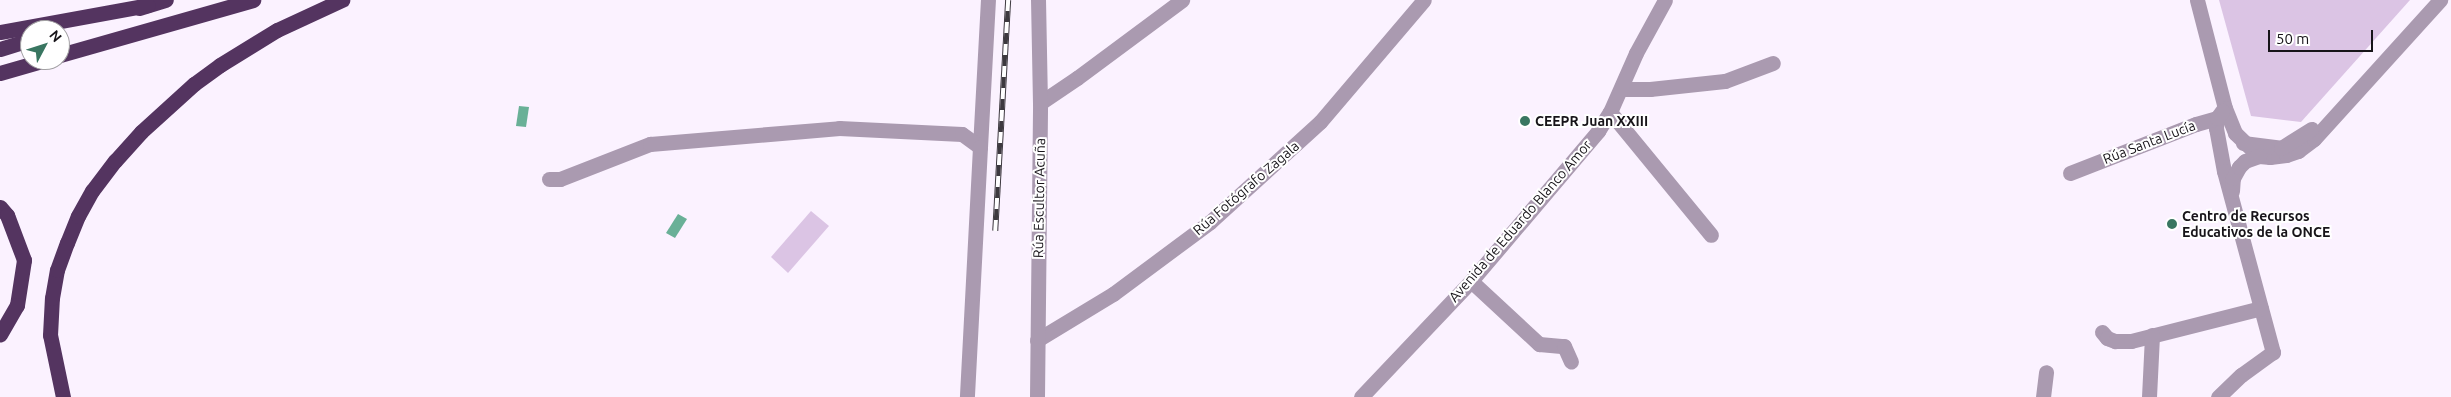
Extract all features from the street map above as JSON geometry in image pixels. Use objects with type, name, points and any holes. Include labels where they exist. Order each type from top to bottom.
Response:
[{"type":"highway","points":[[70,28],[166,0]]},
{"type":"highway","points":[[70,53],[253,0]]},
{"type":"highway","points":[[64,397],[50,335],[52,298],[57,270],[67,243],[78,216],[92,191],[141,132],[194,84],[220,65],[277,30],[342,0]]},
{"type":"highway","points":[[0,32],[148,5]]},
{"type":"highway","points":[[0,48],[20,43]]},
{"type":"highway","points":[[0,73],[20,67]]},
{"type":"highway","points":[[0,207],[7,215],[24,260],[17,305],[0,335]]},
{"type":"street","points":[[967,397],[988,0]]},
{"type":"street","name":"Rúa Escultor Acuña","points":[[1037,397],[1040,102],[1038,0]]},
{"type":"street","points":[[1040,102],[1077,78],[1182,0]]},
{"type":"street","name":"Rúa Fotógrafo Zagala","points":[[1038,340],[1113,294],[1210,222],[1320,122],[1424,0]]},
{"type":"street","name":"Avenida de Eduardo Blanco Amor","points":[[1361,397],[1471,281],[1598,131],[1622,89],[1636,53],[1665,0]]},
{"type":"street","points":[[2196,0],[2221,113],[2243,143],[2259,156]]},
{"type":"street","points":[[2243,143],[2281,148],[2308,133],[2429,0]]},
{"type":"street","points":[[2232,195],[2233,178],[2245,161],[2259,156],[2286,156],[2306,146],[2440,0]]},
{"type":"street","points":[[1622,89],[1650,90],[1725,81],[1772,63]]},
{"type":"street","points":[[1610,112],[1711,235]]},
{"type":"street","points":[[2218,397],[2241,375],[2273,352],[2224,171],[2216,128],[2221,113]]},
{"type":"street","name":"Rúa Santa Lucía","points":[[2070,173],[2221,113]]},
{"type":"street","points":[[549,179],[560,179],[650,144],[839,128],[962,134],[980,147]]},
{"type":"street","points":[[1471,281],[1539,344],[1564,346],[1571,362]]},
{"type":"street","points":[[2102,332],[2107,338],[2115,341],[2131,341],[2262,308]]},
{"type":"street","points":[[2149,397],[2152,335]]},
{"type":"street","points":[[2042,397],[2046,372]]},
{"type":"shaded area","points":[[2219,0],[2410,0],[2301,122],[2251,116]]},
{"type":"shaded area","points":[[519,106],[529,107],[526,127],[516,126]]},
{"type":"shaded area","points":[[811,211],[829,226],[788,273],[771,257]]},
{"type":"shaded area","points":[[678,214],[687,219],[675,238],[666,233]]},
{"type":"railway","points":[[995,231],[1008,0]]},
{"type":"place","name":"CEEPR Juan XXIII","points":[[1525,121]]},
{"type":"place","name":"Centro de Recursos Educativos de la ONCE","points":[[2172,224]]}]
